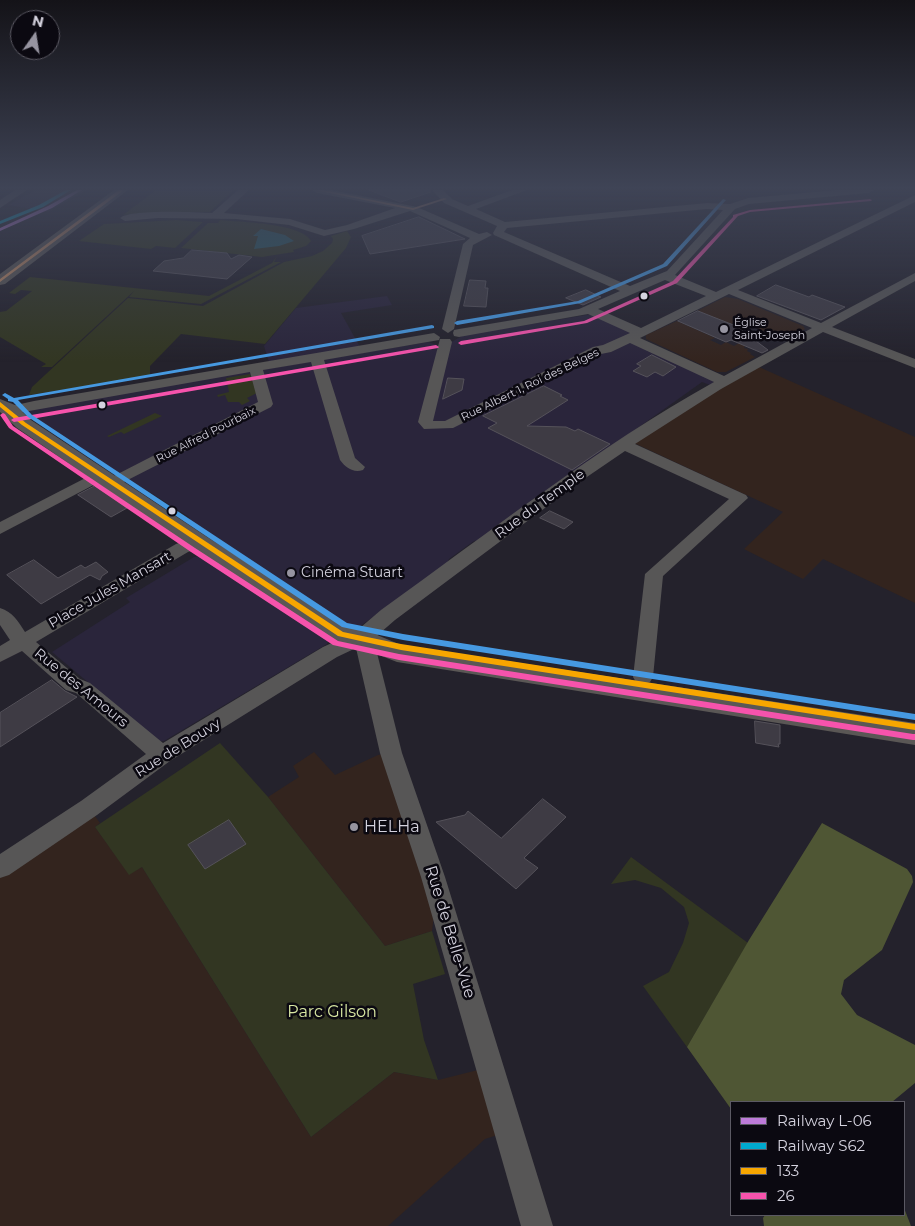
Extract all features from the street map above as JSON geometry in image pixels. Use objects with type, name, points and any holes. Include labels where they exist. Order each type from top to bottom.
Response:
[{"type":"main road","points":[[0,282],[46,247]]},
{"type":"main road","points":[[5,408],[24,424],[341,634],[397,653],[915,734]]},
{"type":"main road","points":[[363,641],[397,637],[915,722]]},
{"type":"street","points":[[446,335],[468,247]]},
{"type":"street","points":[[539,247],[631,291]]},
{"type":"street","points":[[5,408],[589,310],[666,276],[694,247]]},
{"type":"street","name":"Rue Albert 1, Roi des Belges","points":[[446,335],[425,422],[429,426],[448,424],[598,350],[635,335],[815,247]]},
{"type":"street","points":[[666,276],[716,296]]},
{"type":"street","name":"Rue du Temple","points":[[363,641],[388,615],[654,424],[716,386],[915,276]]},
{"type":"street","points":[[728,290],[915,364]]},
{"type":"street","points":[[589,310],[726,382]]},
{"type":"street","points":[[316,356],[348,460],[357,467]]},
{"type":"street","name":"Rue Alfred Pourbaix","points":[[106,479],[266,404],[255,367]]},
{"type":"street","points":[[624,445],[740,498],[654,574],[643,677]]},
{"type":"street","points":[[0,529],[106,479]]},
{"type":"street","name":"Place Jules Mansart","points":[[0,655],[182,548],[200,542]]},
{"type":"street","name":"Rue des Amours","points":[[0,615],[12,625],[14,633],[73,685],[83,688],[162,755]]},
{"type":"street","name":"Rue de Bouvy","points":[[0,867],[89,808],[162,755],[330,652],[363,641]]},
{"type":"street","name":"Rue de Belle-Vue","points":[[363,641],[391,753],[434,877],[536,1226]]},
{"type":"shaded area","points":[[387,296],[392,305],[341,313],[360,347],[269,362],[264,346],[296,308]]},
{"type":"shaded area","points":[[725,297],[738,299],[803,326],[805,329],[785,340],[738,320],[730,325],[697,311]]},
{"type":"shaded area","points":[[593,314],[634,332],[629,339],[713,380],[713,383],[710,385],[702,382],[481,540],[474,541],[449,559],[447,564],[359,627],[352,627],[345,623],[235,550],[190,523],[189,517],[29,416],[29,411],[35,407],[428,342],[446,345],[464,335]]},
{"type":"shaded area","points":[[677,321],[715,338],[710,340],[721,345],[726,342],[734,346],[739,343],[745,346],[744,348],[748,349],[747,351],[755,357],[726,372],[717,372],[646,339],[646,335]]},
{"type":"shaded area","points":[[759,367],[915,437],[915,603],[823,559],[803,579],[744,549],[783,512],[634,443],[716,391]]},
{"type":"shaded area","points":[[202,556],[329,639],[327,644],[164,741],[158,741],[52,652],[130,602],[126,598],[194,557]]},
{"type":"shaded area","name":"HELHa","points":[[314,752],[335,775],[378,755],[391,753],[437,890],[432,931],[385,946],[268,797],[299,777],[293,766]]},
{"type":"shaded area","points":[[89,808],[100,823],[95,827],[129,874],[142,867],[311,1137],[394,1072],[438,1080],[490,1067],[510,1131],[485,1139],[388,1226],[0,1226],[0,867]]},
{"type":"green space","points":[[135,247],[154,247],[151,249]]},
{"type":"green space","points":[[302,247],[293,250],[294,252],[262,257],[181,248]]},
{"type":"green space","points":[[327,247],[346,247],[265,344],[181,334],[150,366],[150,376],[29,395],[32,387],[128,298],[203,306],[284,262],[312,256]]},
{"type":"green space","points":[[277,256],[274,262],[281,262],[201,304],[129,297],[134,291],[52,367],[41,367],[46,364],[0,337],[0,312],[6,311],[32,291],[21,290],[15,294],[9,293],[30,277],[209,296],[272,263]]},
{"type":"green space","points":[[250,374],[257,393],[247,398],[250,401],[242,405],[239,402],[228,402],[225,395],[218,397],[217,395],[229,392],[226,378]]},
{"type":"green space","points":[[155,413],[162,416],[124,434],[121,432],[109,437],[107,436]]},
{"type":"green space","name":"Parc Gilson","points":[[220,743],[268,797],[385,946],[432,931],[445,974],[413,984],[424,1040],[438,1080],[394,1072],[311,1137],[142,867],[129,875],[95,827]]},
{"type":"green space","points":[[822,823],[907,869],[912,876],[913,882],[882,950],[844,980],[841,994],[857,1015],[915,1045],[915,1083],[893,1101],[730,1101],[730,1108],[687,1047],[749,940]]},
{"type":"green space","points":[[631,857],[748,943],[687,1047],[643,986],[669,972],[683,943],[689,923],[684,907],[661,888],[635,880],[611,884]]},
{"type":"green space","points":[[905,1211],[911,1226],[764,1226],[764,1216],[905,1216]]},
{"type":"building","points":[[367,247],[413,247],[370,254]]},
{"type":"building","points":[[192,250],[227,253],[231,259],[239,255],[252,257],[227,279],[153,271],[164,261],[183,258]]},
{"type":"building","points":[[470,280],[486,281],[485,288],[488,288],[486,307],[464,306]]},
{"type":"building","points":[[776,285],[845,307],[821,320],[757,296]]},
{"type":"building","points":[[586,290],[601,297],[583,305],[566,298]]},
{"type":"building","name":"Église Saint-Joseph","points":[[698,311],[736,326],[768,350],[762,353],[731,340],[726,342],[678,321]]},
{"type":"building","points":[[652,355],[676,367],[663,376],[655,372],[647,377],[633,371],[641,366],[637,364]]},
{"type":"building","points":[[448,378],[464,379],[462,390],[443,399]]},
{"type":"building","points":[[544,386],[568,400],[527,426],[566,427],[575,431],[578,429],[610,444],[572,470],[488,428],[497,423],[483,416]]},
{"type":"building","points":[[95,486],[127,508],[111,517],[78,495]]},
{"type":"building","points":[[550,511],[573,522],[564,529],[540,518]]},
{"type":"building","points":[[34,560],[58,578],[81,565],[85,568],[96,562],[108,572],[100,580],[90,575],[41,604],[7,575]]},
{"type":"building","points":[[52,680],[65,691],[77,697],[0,747],[0,713]]},
{"type":"building","points":[[755,721],[780,725],[779,747],[756,743]]},
{"type":"building","points":[[543,799],[566,817],[524,858],[538,868],[516,889],[436,822],[465,815],[468,811],[501,838]]},
{"type":"building","points":[[229,820],[246,844],[205,869],[188,845]]},
{"type":"transit line","points":[[0,281],[45,247]]},
{"type":"transit line","points":[[457,323],[579,302],[665,265],[681,247]]},
{"type":"transit line","name":"26","points":[[461,343],[585,322],[675,282],[707,247]]},
{"type":"transit line","points":[[10,400],[432,327]]},
{"type":"transit line","name":"26","points":[[14,420],[436,347]]},
{"type":"transit line","points":[[5,395],[15,401],[30,416],[345,625],[403,637],[915,717]]},
{"type":"transit line","name":"133","points":[[0,404],[24,424],[341,634],[401,647],[915,727]]},
{"type":"transit line","name":"26","points":[[3,415],[11,427],[193,550],[336,643],[399,657],[913,737]]},
{"type":"place","name":"Église Saint-Joseph","points":[[724,329]]},
{"type":"place","name":"Cinéma Stuart","points":[[291,573]]},
{"type":"place","name":"HELHa","points":[[354,827]]}]
